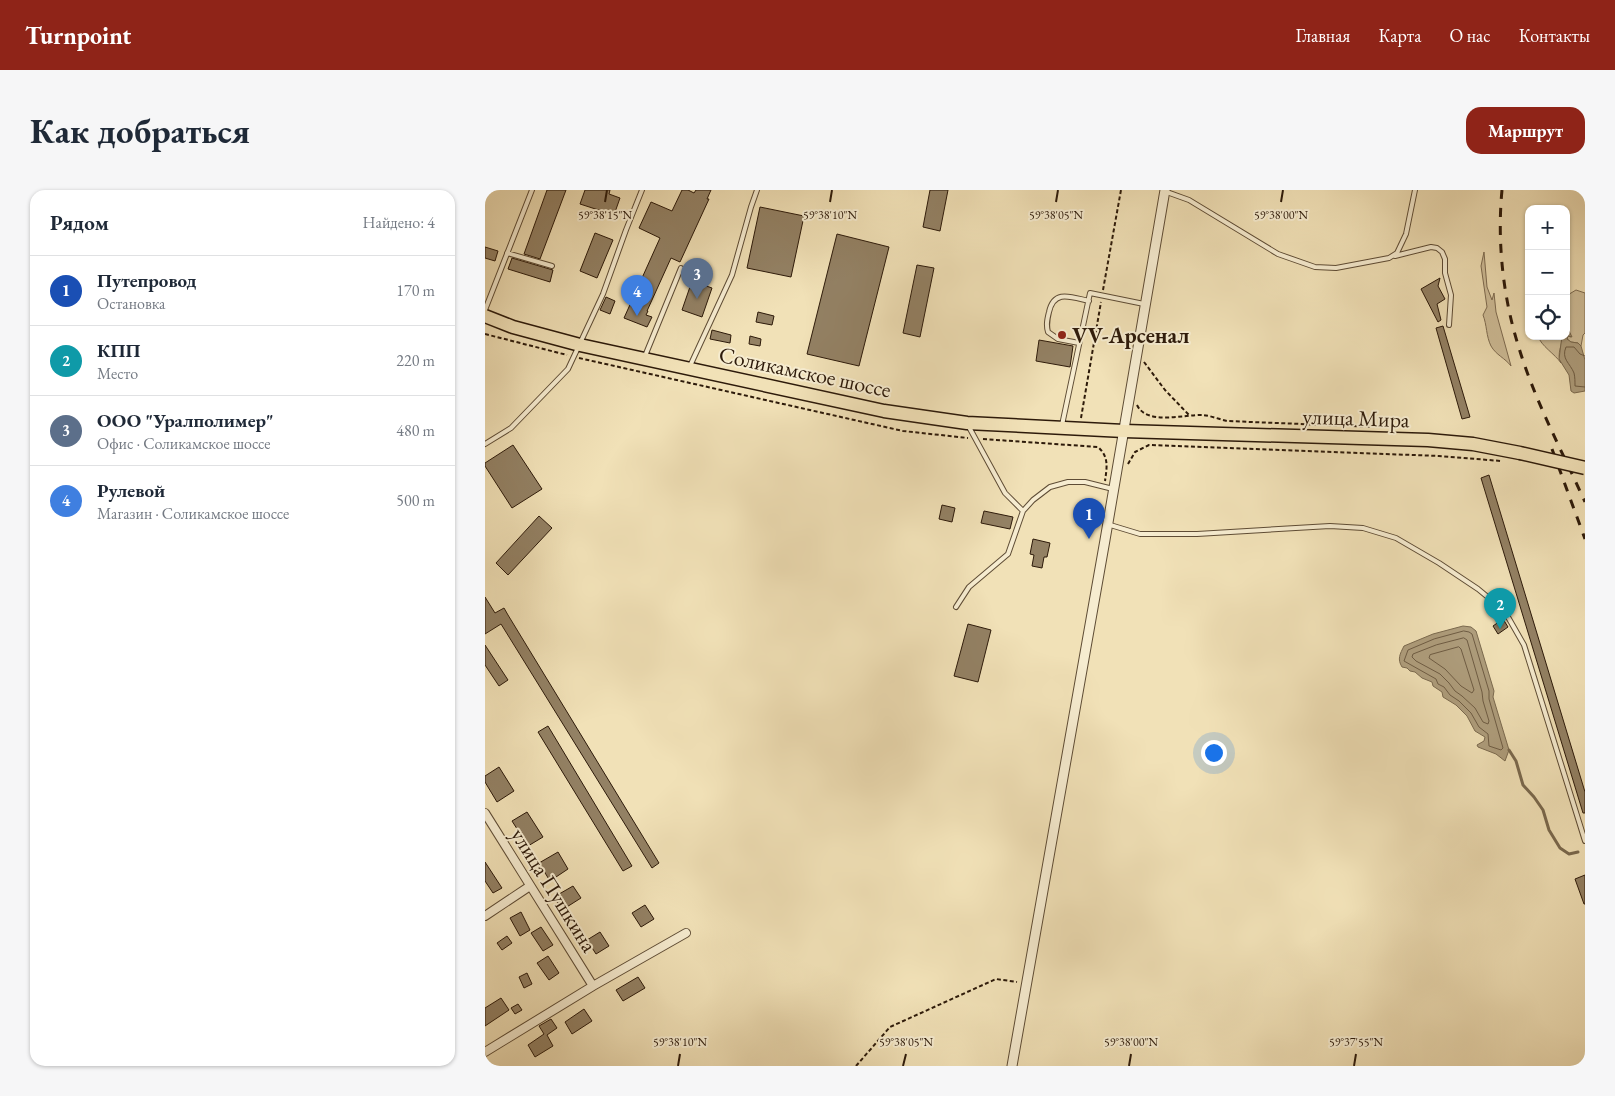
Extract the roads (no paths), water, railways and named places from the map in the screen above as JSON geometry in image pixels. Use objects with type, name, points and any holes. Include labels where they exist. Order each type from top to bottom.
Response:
[{"type":"highway","name":"Соликамское шоссе","points":[[485,316],[513,327],[579,345],[884,411],[967,423],[1124,430]]},
{"type":"highway","name":"улица Мира","points":[[1124,430],[1428,440],[1473,444],[1585,468]]},
{"type":"street","points":[[1012,1066],[1124,430],[1164,190]]},
{"type":"street","name":"улица Пушкина","points":[[485,812],[593,986]]},
{"type":"street","points":[[485,916],[530,886]]},
{"type":"street","points":[[485,1052],[593,986],[686,933]]},
{"type":"lane","points":[[485,310],[532,190]]},
{"type":"lane","points":[[485,444],[511,428],[568,369],[603,294],[642,190]]},
{"type":"lane","points":[[690,368],[732,276],[757,190]]},
{"type":"lane","points":[[1164,190],[1189,200],[1279,254],[1309,266],[1336,268],[1431,247],[1437,248],[1442,252],[1445,259],[1445,272],[1451,295],[1449,325]]},
{"type":"lane","points":[[1393,256],[1400,249],[1405,239],[1415,190]]},
{"type":"lane","points":[[507,253],[551,266]]},
{"type":"lane","points":[[644,358],[681,268]]},
{"type":"lane","points":[[1061,427],[1090,293],[1144,304]]},
{"type":"lane","points":[[1079,343],[1058,339],[1048,332],[1046,324],[1051,305],[1055,299],[1064,296],[1089,301]]},
{"type":"lane","points":[[967,423],[1005,493],[1023,511]]},
{"type":"lane","points":[[956,607],[969,587],[1008,554],[1023,511],[1033,500],[1050,487],[1068,482],[1085,482],[1113,489]]},
{"type":"lane","points":[[1107,524],[1140,534],[1197,534],[1330,526],[1363,528],[1396,538],[1451,571],[1495,603],[1520,635],[1585,841]]},
{"type":"water","points":[[1561,340],[1568,340],[1581,346],[1585,360],[1585,391],[1574,393],[1571,391],[1569,375],[1559,359]]},
{"type":"water","points":[[1463,626],[1471,627],[1476,631],[1509,750],[1505,761],[1496,754],[1478,747],[1477,745],[1484,741],[1485,737],[1475,731],[1467,716],[1456,705],[1443,697],[1442,692],[1433,686],[1432,682],[1402,667],[1399,659],[1404,646],[1433,634]]},
{"type":"waterway","points":[[1509,750],[1516,761],[1523,785],[1543,810],[1549,830],[1560,848],[1569,854],[1578,852]]},
{"type":"railway","points":[[1502,190],[1501,250],[1505,290],[1513,329],[1525,368],[1549,426],[1585,502]]},
{"type":"railway","points":[[1552,449],[1585,539]]},
{"type":"place","name":"OOO \"Уралполимер\"","points":[[697,299]]},
{"type":"place","name":"Рулевой","points":[[637,316]]},
{"type":"place","name":"VV-Арсенал","points":[[1062,335]]},
{"type":"place","name":"Путепровод","points":[[1089,539]]},
{"type":"place","name":"КПП","points":[[1500,629]]}]
